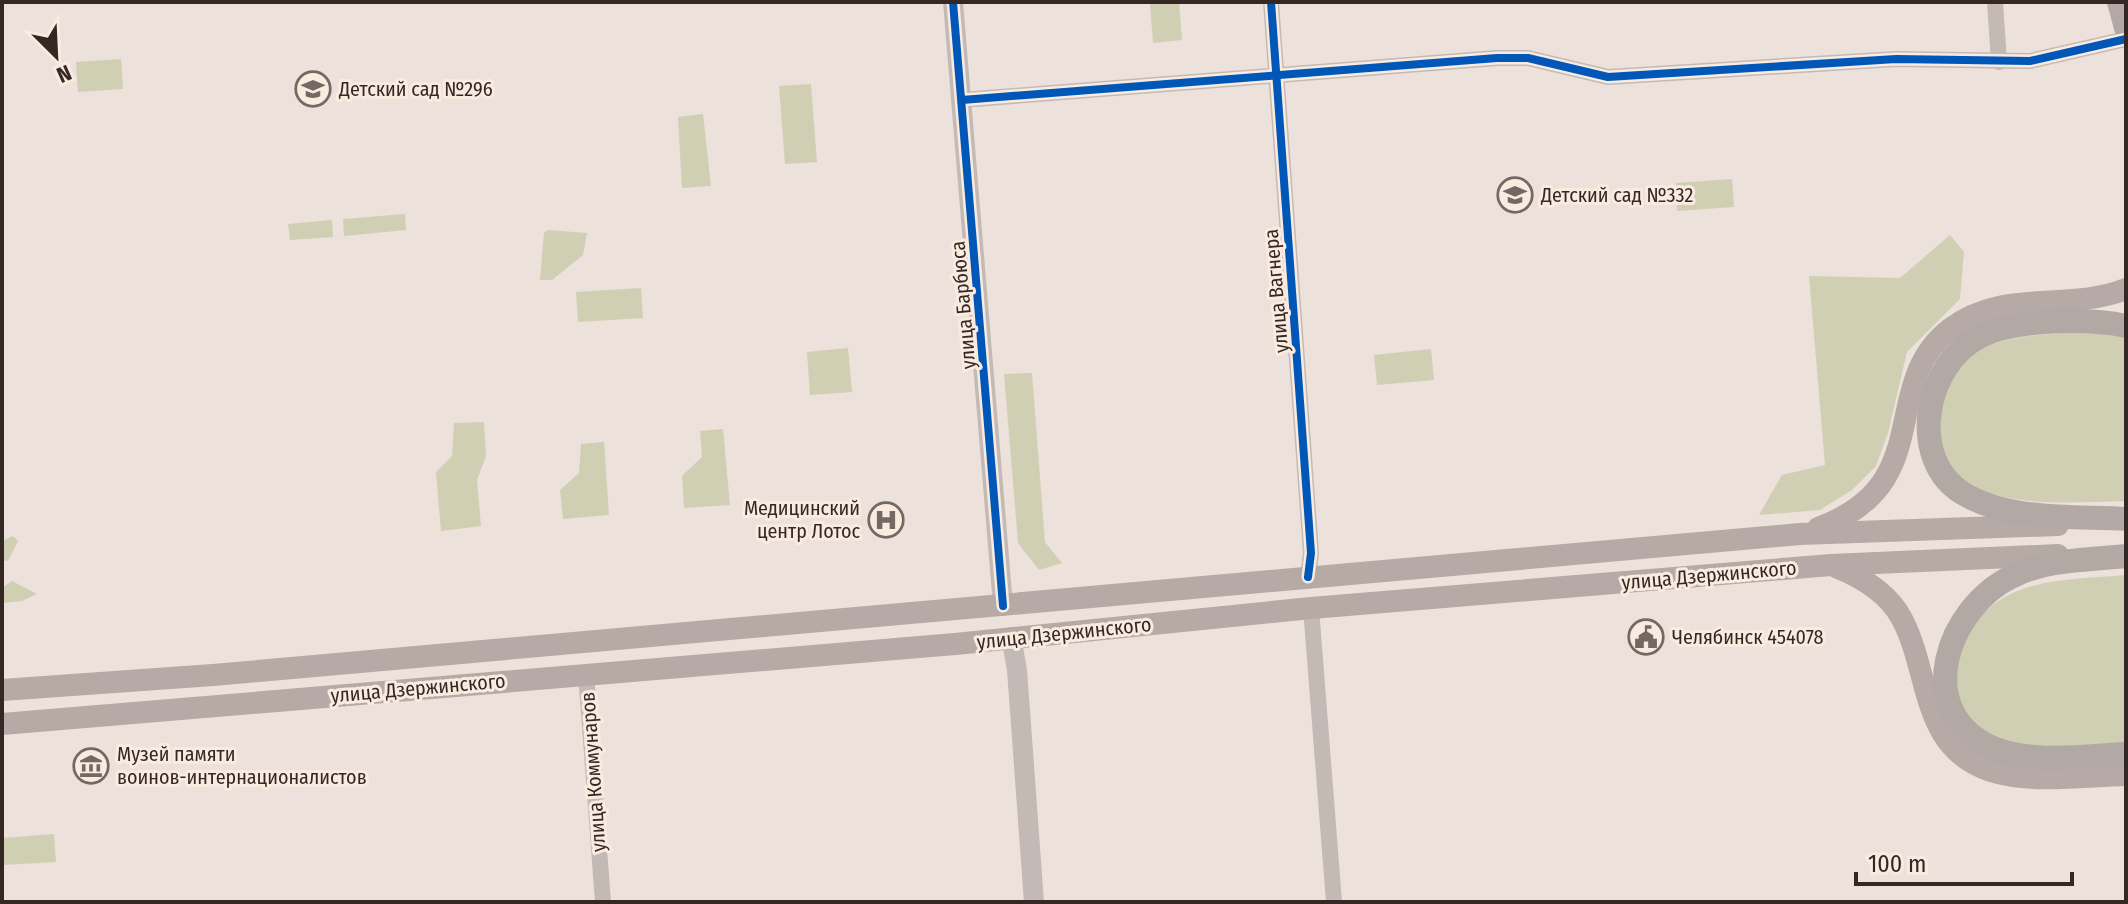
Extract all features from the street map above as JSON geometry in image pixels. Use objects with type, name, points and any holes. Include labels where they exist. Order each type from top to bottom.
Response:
[{"type":"main road","points":[[2119,2],[2126,28]]},
{"type":"main road","points":[[1800,534],[1844,516],[1882,482],[1899,450],[1919,370],[1947,332],[1992,307],[2106,296],[2126,289]]},
{"type":"main road","points":[[2126,326],[2080,323],[2017,326],[1980,336],[1953,356],[1942,371],[1930,421],[1936,463],[1951,486],[1965,495],[2000,509],[2126,521]]},
{"type":"main road","name":"улица Дзержинского","points":[[2,690],[1003,606],[1800,534],[2126,521]]},
{"type":"main road","points":[[2126,554],[2043,565],[2003,581],[1982,597],[1962,621],[1948,650],[1945,674],[1949,699],[1958,719],[1970,734],[1992,747],[2034,755],[2126,754]]},
{"type":"main road","name":"улица Дзержинского","points":[[2,724],[1831,565],[2126,554]]},
{"type":"main road","points":[[1831,565],[1862,579],[1898,613],[1907,632],[1932,715],[1947,741],[1964,758],[2010,775],[2126,775]]},
{"type":"main road","name":"улица Вагнера","points":[[1308,577],[1311,608]]},
{"type":"main road","name":"улица Барбюса","points":[[1003,606],[1011,637]]},
{"type":"main road","name":"улица Коммунаров","points":[[586,642],[586,673]]},
{"type":"main road","points":[[407,657],[409,689]]},
{"type":"street","name":"улица Барбюса","points":[[953,2],[1003,606]]},
{"type":"street","name":"улица Вагнера","points":[[1271,2],[1311,553],[1308,577]]},
{"type":"street","points":[[1995,2],[1999,62]]},
{"type":"street","points":[[962,100],[1275,73],[1497,58],[1528,58],[1608,77],[1896,59],[1999,62],[2056,56],[2126,39]]},
{"type":"street","name":"улица Вагнера","points":[[1311,608],[1334,902]]},
{"type":"street","name":"улица Барбюса","points":[[1011,637],[1017,670],[1034,902]]},
{"type":"street","name":"улица Коммунаров","points":[[586,673],[603,902]]},
{"type":"green space","points":[[1150,2],[1179,2],[1182,40],[1153,43]]},
{"type":"green space","points":[[121,59],[123,89],[78,92],[76,62]]},
{"type":"green space","points":[[811,84],[817,162],[785,164],[779,86]]},
{"type":"green space","points":[[703,114],[711,186],[682,188],[678,117]]},
{"type":"green space","points":[[1732,179],[1734,207],[1677,211],[1676,183]]},
{"type":"green space","points":[[405,214],[406,230],[344,236],[343,219]]},
{"type":"green space","points":[[332,220],[333,237],[290,240],[288,224]]},
{"type":"green space","points":[[548,230],[587,233],[583,255],[552,280],[540,280],[544,233]]},
{"type":"green space","points":[[1950,235],[1964,252],[1960,299],[1907,352],[1888,433],[1876,466],[1852,490],[1820,510],[1759,515],[1782,475],[1825,465],[1809,276],[1900,278]]},
{"type":"green space","points":[[641,288],[643,318],[578,322],[576,292]]},
{"type":"green space","points":[[2080,332],[2126,337],[2126,501],[2029,501],[1992,494],[1961,477],[1950,465],[1944,450],[1941,418],[1950,385],[1966,359],[1999,342]]},
{"type":"green space","points":[[848,348],[852,392],[810,395],[807,352]]},
{"type":"green space","points":[[1431,349],[1434,380],[1377,385],[1374,355]]},
{"type":"green space","points":[[1032,373],[1045,542],[1062,563],[1039,570],[1018,543],[1004,374]]},
{"type":"green space","points":[[484,422],[486,456],[477,480],[481,526],[441,531],[436,472],[452,456],[454,423]]},
{"type":"green space","points":[[723,429],[730,505],[684,508],[682,476],[702,457],[700,431]]},
{"type":"green space","points":[[604,442],[609,515],[563,519],[560,490],[579,473],[581,444]]},
{"type":"green space","points":[[13,536],[18,541],[8,561],[2,560],[2,541]]},
{"type":"green space","points":[[2126,575],[2126,743],[2038,747],[2009,743],[1985,733],[1969,718],[1960,699],[1957,678],[1960,656],[1968,634],[1982,615],[2000,600],[2029,587],[2061,580]]},
{"type":"green space","points":[[12,581],[37,594],[22,601],[2,603],[2,588]]},
{"type":"green space","points":[[54,834],[56,862],[3,865],[2,838]]},
{"type":"cycle path","points":[[953,2],[1003,606]]},
{"type":"cycle path","points":[[1271,2],[1311,553],[1308,577]]},
{"type":"cycle path","points":[[962,100],[1497,58],[1528,58],[1608,77],[1896,59],[2030,61],[2126,39]]},
{"type":"place","name":"Детский сад №296","points":[[313,89]]},
{"type":"place","name":"Детский cад №332","points":[[1515,195]]},
{"type":"place","name":"Медицинский центр Лотос","points":[[886,520]]},
{"type":"place","name":"Челябинск 454078","points":[[1646,637]]},
{"type":"place","name":"Музей памяти воинов-интернационалистов","points":[[91,766]]}]
